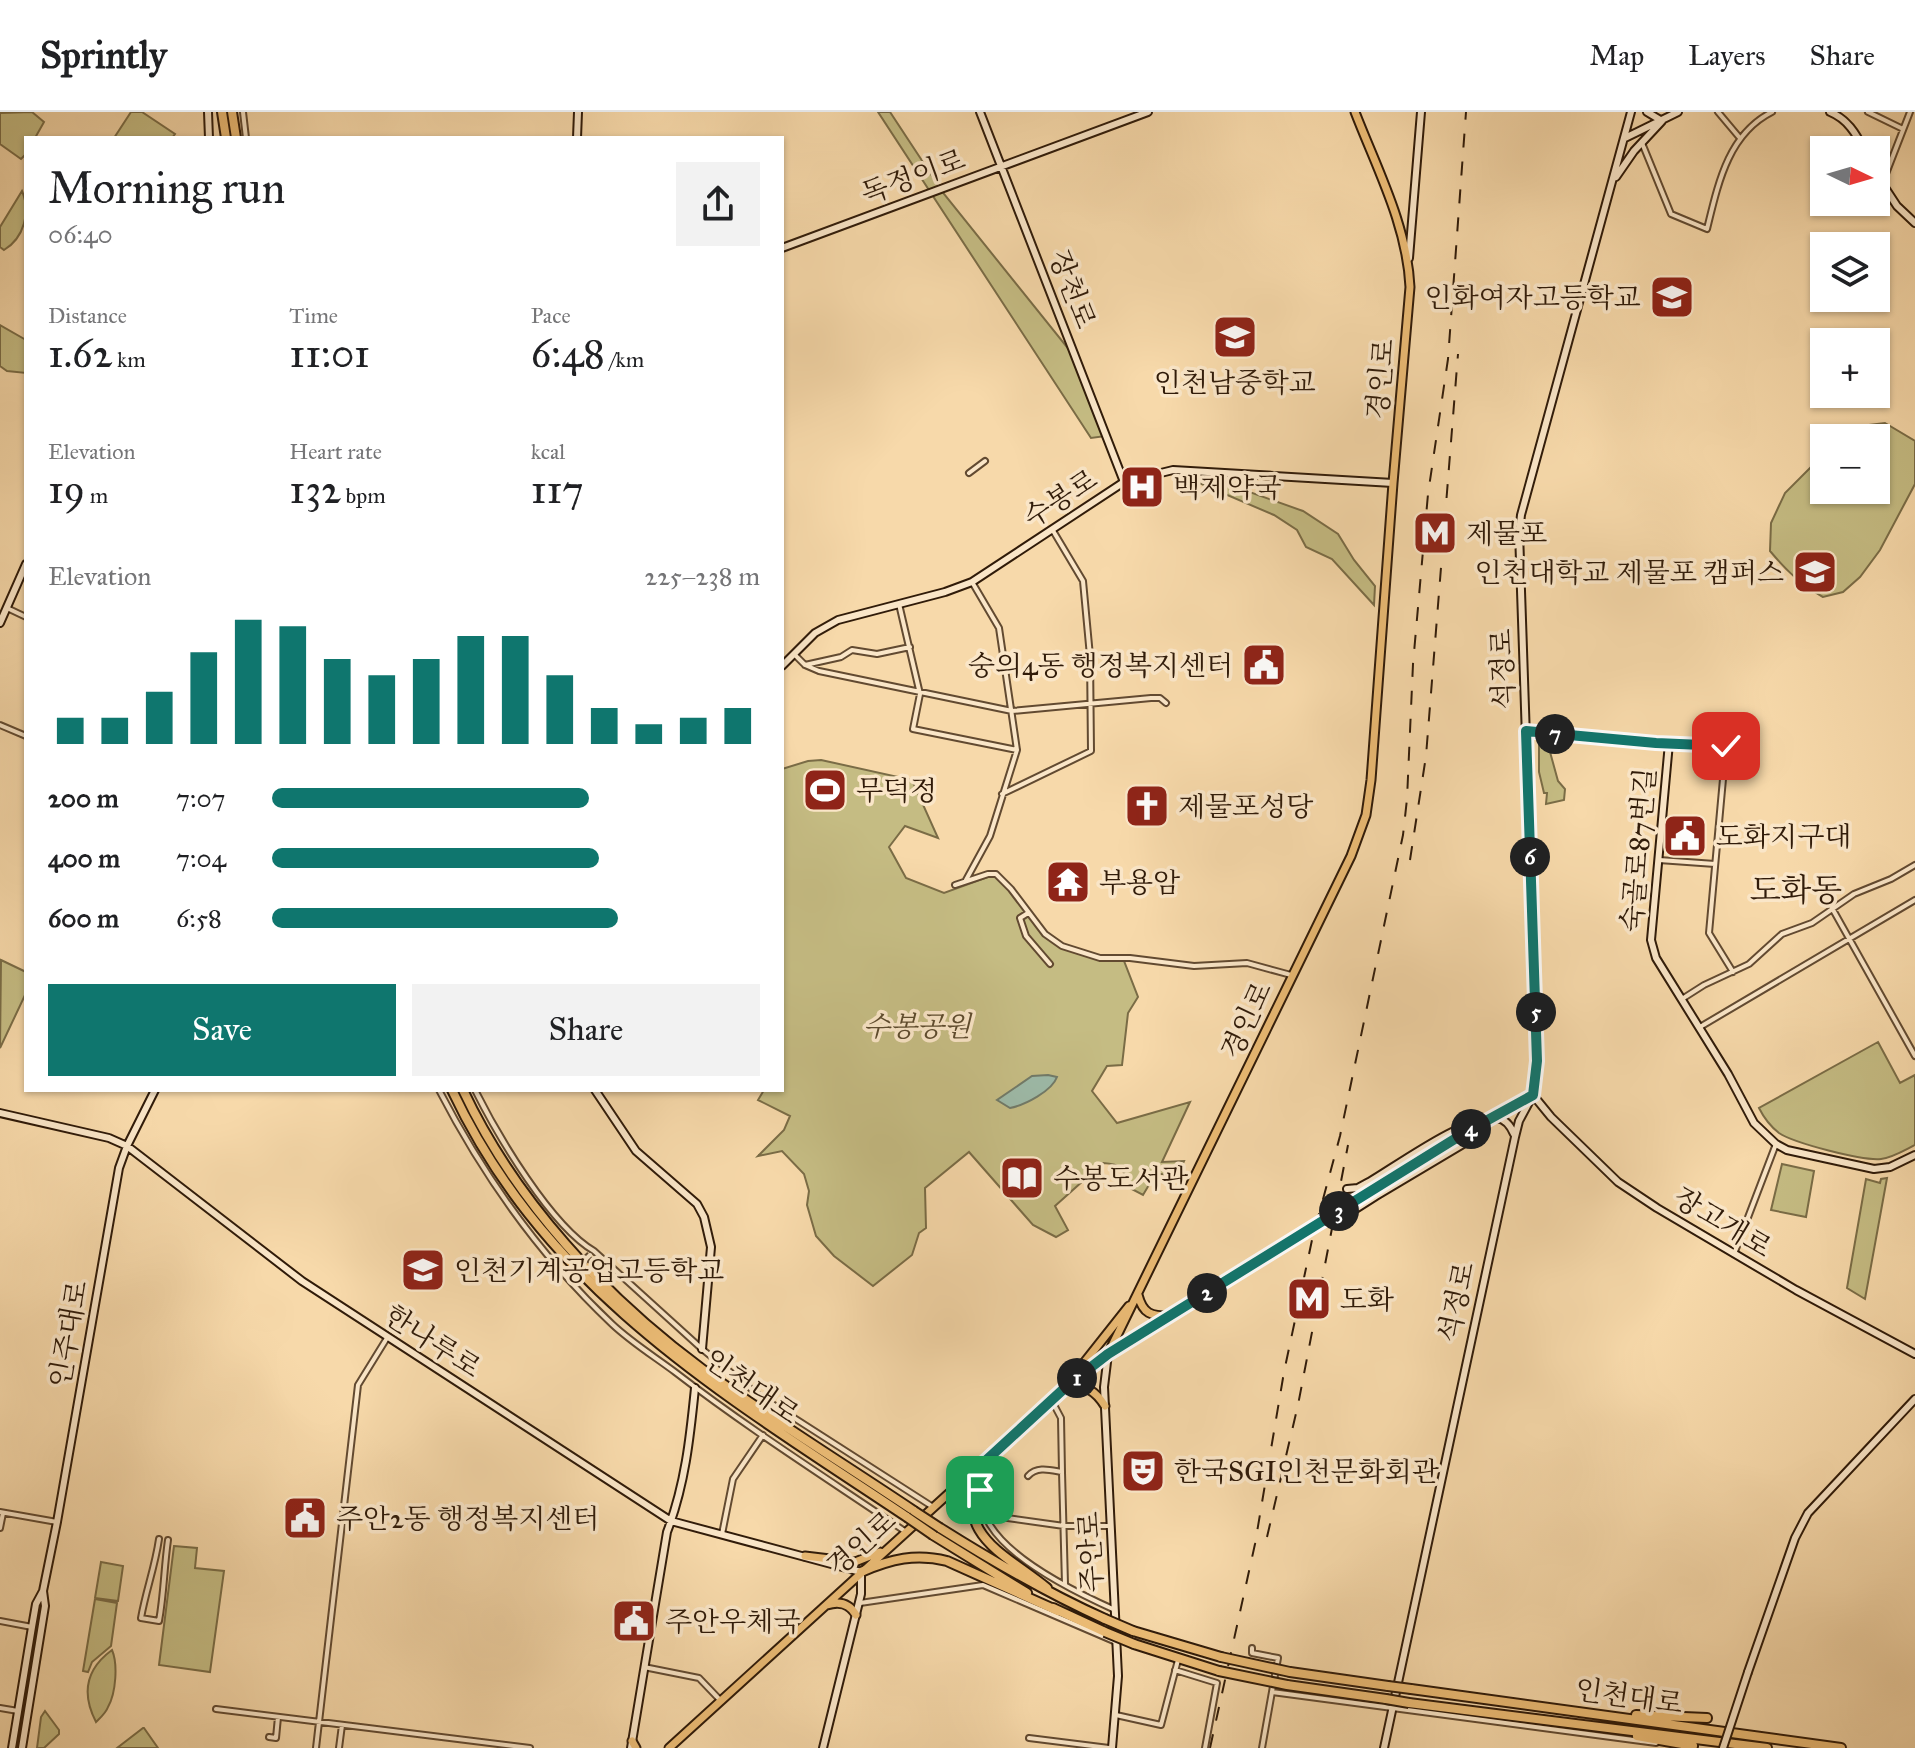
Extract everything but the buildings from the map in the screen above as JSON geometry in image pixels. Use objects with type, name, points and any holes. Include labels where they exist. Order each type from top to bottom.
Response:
[{"type":"highway","points":[[222,112],[226,136]]},
{"type":"highway","points":[[232,112],[236,136]]},
{"type":"highway","name":"인천대로","points":[[453,1092],[466,1119],[531,1218],[564,1258],[618,1311],[697,1376],[910,1514],[940,1528],[1063,1601],[1133,1631],[1221,1657],[1290,1672],[1841,1748]]},
{"type":"highway","name":"인천대로","points":[[464,1092],[512,1175],[571,1251],[623,1302],[701,1368],[910,1514],[933,1535],[1058,1611],[1134,1644],[1178,1659],[1287,1685],[1767,1748]]},
{"type":"highway","points":[[980,1466],[972,1488],[971,1507],[975,1523],[997,1550],[1063,1601]]},
{"type":"highway","points":[[861,1572],[890,1559],[931,1557],[947,1561],[1058,1611]]},
{"type":"highway","points":[[1585,1712],[1707,1718]]},
{"type":"highway","points":[[1582,1723],[1697,1747]]},
{"type":"main road","points":[[208,112],[209,136]]},
{"type":"main road","points":[[577,136],[578,112]]},
{"type":"main road","name":"장천로","points":[[980,112],[1124,482]]},
{"type":"main road","name":"독정이로","points":[[784,247],[1148,112]]},
{"type":"main road","name":"경인로","points":[[669,1748],[1068,1385],[1108,1354],[1351,856],[1366,815],[1372,767],[1410,287],[1409,258],[1398,220],[1355,112]]},
{"type":"main road","points":[[1409,258],[1421,112]]},
{"type":"main road","name":"석정로","points":[[1384,1748],[1515,1137],[1519,1121],[1533,1095],[1537,1061],[1519,532],[1521,515],[1631,112]]},
{"type":"main road","points":[[1647,112],[1662,121]]},
{"type":"main road","points":[[1625,138],[1678,112]]},
{"type":"main road","points":[[1830,112],[1843,115],[1857,136]]},
{"type":"main road","points":[[1611,184],[1662,121]]},
{"type":"main road","points":[[1890,196],[1915,223]]},
{"type":"main road","name":"수봉로","points":[[784,664],[815,633],[838,620],[972,582],[1124,482],[1173,470],[1393,483]]},
{"type":"main road","points":[[0,623],[24,569]]},
{"type":"main road","name":"숙골로87번길","points":[[1526,731],[1669,743],[1652,950],[1754,1123],[1776,1144]]},
{"type":"main road","name":"인주대로","points":[[12,1748],[36,1604],[43,1591],[57,1522],[119,1168],[154,1092]]},
{"type":"main road","points":[[596,1092],[636,1151],[697,1204],[704,1217],[711,1247],[702,1349]]},
{"type":"main road","points":[[1108,1354],[1487,1119],[1533,1095]]},
{"type":"main road","name":"장고개로","points":[[1533,1095],[1551,1117],[1618,1182],[1734,1254],[1915,1354]]},
{"type":"main road","name":"한나루로","points":[[0,1113],[109,1138],[127,1146],[302,1281],[671,1521],[861,1572]]},
{"type":"main road","points":[[1343,1217],[1470,1140],[1487,1119]]},
{"type":"main road","points":[[1347,1189],[1358,1188],[1463,1126],[1487,1119],[1502,1119],[1515,1137]]},
{"type":"main road","points":[[1776,1144],[1794,1152],[1874,1169],[1890,1167],[1915,1155]]},
{"type":"main road","points":[[1369,1182],[1376,1196]]},
{"type":"main road","points":[[1138,1295],[1146,1313],[1169,1316]]},
{"type":"main road","points":[[1105,1406],[1091,1389],[1068,1385],[1085,1358],[1138,1295]]},
{"type":"main road","name":"주안로","points":[[1108,1354],[1105,1406],[1116,1642],[1116,1715],[1110,1748]]},
{"type":"main road","points":[[633,1746],[671,1521],[679,1499],[689,1448],[695,1388]]},
{"type":"main road","points":[[1723,1748],[1795,1538],[1808,1513],[1915,1399]]},
{"type":"main road","points":[[805,1556],[855,1562],[886,1550]]},
{"type":"main road","points":[[823,1748],[859,1604],[861,1572]]},
{"type":"main road","name":"인주대로","points":[[22,1748],[45,1606],[43,1591]]},
{"type":"main road","points":[[825,1606],[836,1602],[846,1605],[856,1615]]},
{"type":"street","points":[[243,112],[246,136]]},
{"type":"street","points":[[1718,112],[1739,137]]},
{"type":"street","points":[[1642,143],[1671,214],[1707,229],[1719,184],[1739,137],[1772,112]]},
{"type":"street","points":[[1890,163],[1910,112]]},
{"type":"street","points":[[1869,113],[1903,129]]},
{"type":"street","points":[[969,473],[985,461]]},
{"type":"street","points":[[1002,794],[1091,751],[1090,656],[1083,581],[1052,529]]},
{"type":"street","points":[[964,882],[990,836],[1017,750],[999,628],[972,582]]},
{"type":"street","points":[[899,604],[920,694],[913,729],[1017,750]]},
{"type":"street","points":[[7,608],[24,616]]},
{"type":"street","points":[[805,665],[841,657],[852,650],[877,654],[910,647]]},
{"type":"street","points":[[795,655],[805,665],[819,671],[1012,711],[1151,698],[1160,698],[1166,703]]},
{"type":"street","points":[[0,725],[24,735]]},
{"type":"street","points":[[1669,743],[1726,746],[1709,934],[1733,972]]},
{"type":"street","points":[[1659,860],[1715,864]]},
{"type":"street","points":[[1682,999],[1749,964],[1778,937],[1812,923],[1854,894],[1915,865]]},
{"type":"street","points":[[955,885],[996,874],[1045,934],[1062,946],[1100,958],[1130,958],[1194,966],[1247,963],[1291,975]]},
{"type":"street","points":[[1699,1027],[1915,900]]},
{"type":"street","points":[[1832,908],[1915,1056]]},
{"type":"street","points":[[1028,913],[1020,918],[1026,936],[1050,964]]},
{"type":"street","points":[[440,1092],[496,1186],[544,1251],[569,1274],[613,1325],[695,1388],[906,1532]]},
{"type":"street","points":[[476,1092],[491,1122],[575,1240],[760,1396],[933,1507]]},
{"type":"street","points":[[1734,1254],[1776,1144]]},
{"type":"street","points":[[569,1274],[592,1253]]},
{"type":"street","points":[[316,1748],[359,1380],[387,1338]]},
{"type":"street","points":[[1052,1400],[1061,1418],[1065,1584]]},
{"type":"street","points":[[722,1535],[733,1479],[763,1435]]},
{"type":"street","points":[[980,1466],[979,1482],[985,1515],[1003,1541],[1065,1584],[1115,1610]]},
{"type":"street","points":[[1028,1476],[1040,1470],[1062,1472]]},
{"type":"street","points":[[0,1528],[1,1512],[57,1522]]},
{"type":"street","points":[[985,1515],[1064,1526],[1111,1526]]},
{"type":"street","points":[[159,1539],[141,1618],[159,1621],[168,1540]]},
{"type":"street","points":[[859,1604],[983,1585],[1116,1642]]},
{"type":"street","points":[[0,1621],[32,1627]]},
{"type":"street","points":[[1252,1648],[1252,1653],[1278,1658],[1262,1748]]},
{"type":"street","points":[[1116,1715],[1161,1725],[1178,1659]]},
{"type":"street","points":[[644,1667],[699,1678],[721,1701]]},
{"type":"street","points":[[1175,1670],[1217,1683],[1205,1748]]},
{"type":"street","points":[[1272,1692],[1643,1745],[1697,1747]]},
{"type":"street","points":[[0,1708],[18,1711]]},
{"type":"street","points":[[216,1709],[530,1748]]},
{"type":"street","points":[[269,1737],[276,1738],[278,1717]]},
{"type":"street","points":[[339,1748],[342,1725]]},
{"type":"street","points":[[1029,1738],[1110,1748]]},
{"type":"green space","points":[[32,112],[44,122],[36,136],[24,136],[24,156],[21,159],[0,144],[0,113]]},
{"type":"green space","points":[[131,112],[142,112],[175,134],[174,136],[115,136]]},
{"type":"green space","points":[[878,112],[890,112],[944,194],[1075,357],[1106,436],[1091,438]]},
{"type":"green space","points":[[22,191],[24,224],[17,239],[4,250],[0,247],[0,227]]},
{"type":"green space","points":[[0,325],[24,339],[24,373],[7,371],[0,366]]},
{"type":"green space","points":[[1890,426],[1915,441],[1915,484],[1880,550],[1860,577],[1843,592],[1823,597],[1794,577],[1770,551],[1771,523],[1785,493],[1810,468],[1810,504],[1890,504]]},
{"type":"green space","points":[[1199,474],[1303,511],[1338,534],[1375,586],[1374,605],[1332,559],[1306,547],[1297,530],[1274,515],[1192,480]]},
{"type":"green space","points":[[1547,741],[1558,781],[1565,789],[1564,800],[1546,804],[1547,793],[1544,793],[1539,772],[1539,746]]},
{"type":"green space","name":"수봉공원","points":[[821,760],[912,780],[938,838],[905,826],[889,847],[906,878],[944,893],[996,874],[1048,935],[1079,951],[1124,961],[1138,997],[1128,1013],[1122,1065],[1107,1066],[1092,1091],[1117,1123],[1190,1102],[1162,1162],[1184,1161],[1177,1177],[1156,1173],[1143,1195],[1128,1187],[1118,1166],[1103,1163],[1055,1206],[1068,1230],[1056,1237],[1033,1225],[969,1152],[925,1188],[926,1228],[919,1233],[912,1255],[873,1286],[834,1256],[816,1236],[807,1205],[809,1191],[804,1174],[782,1151],[758,1156],[784,1130],[790,1116],[758,1100],[763,1092],[784,1092],[784,768]]},
{"type":"green space","points":[[1,960],[24,971],[24,997],[0,1048]]},
{"type":"green space","points":[[1878,1042],[1900,1083],[1915,1075],[1915,1145],[1881,1159],[1844,1154],[1787,1137],[1770,1125],[1763,1115],[1759,1108]]},
{"type":"green space","points":[[1782,1164],[1814,1171],[1806,1217],[1771,1210]]},
{"type":"green space","points":[[1887,1178],[1865,1299],[1847,1288],[1866,1179],[1880,1183],[1881,1179]]},
{"type":"green space","points":[[174,1546],[197,1548],[195,1568],[224,1571],[210,1672],[159,1665]]},
{"type":"green space","points":[[101,1562],[123,1566],[118,1601],[95,1598]]},
{"type":"green space","points":[[95,1599],[117,1603],[111,1646],[92,1662],[88,1672],[83,1671]]},
{"type":"green space","points":[[112,1650],[115,1670],[113,1694],[106,1711],[96,1722],[89,1701],[89,1682],[96,1665]]},
{"type":"green space","points":[[45,1711],[59,1734],[44,1748],[37,1748],[41,1717]]},
{"type":"green space","points":[[143,1728],[158,1748],[117,1748]]},
{"type":"shaded area","points":[[1032,1076],[1057,1077],[1050,1087],[1030,1101],[1010,1108],[997,1100]]},
{"type":"railway","points":[[1210,1748],[1255,1544],[1284,1372],[1312,1240],[1340,1136],[1403,835],[1413,664],[1428,494],[1448,359],[1466,112]]},
{"type":"railway","points":[[1410,860],[1426,756],[1458,354]]},
{"type":"railway","points":[[1267,1537],[1298,1405],[1348,1145]]},
{"type":"place","name":"인화여자고등학교","points":[[1672,297]]},
{"type":"place","name":"인천남중학교","points":[[1235,337]]},
{"type":"place","name":"백제약국","points":[[1142,487]]},
{"type":"place","name":"제물포","points":[[1435,533]]},
{"type":"place","name":"인천대학교 제물포 캠퍼스","points":[[1815,572]]},
{"type":"place","name":"숭의4동 행정복지센터","points":[[1264,665]]},
{"type":"place","name":"무덕정","points":[[825,790]]},
{"type":"place","name":"제물포성당","points":[[1147,806]]},
{"type":"place","name":"도화지구대","points":[[1685,836]]},
{"type":"place","name":"부용암","points":[[1068,882]]},
{"type":"place","name":"수봉도서관","points":[[1022,1178]]},
{"type":"place","name":"인천기계공업고등학교","points":[[423,1270]]},
{"type":"place","name":"도화","points":[[1309,1299]]},
{"type":"place","name":"한국SGI인천문화회관","points":[[1143,1471]]},
{"type":"place","name":"주안2동 행정복지센터","points":[[305,1518]]},
{"type":"place","name":"주안우체국","points":[[634,1621]]},
{"type":"district","name":"도화동","points":[[1796,890]]},
{"type":"route","points":[[980,1490],[980,1466],[1068,1385],[1108,1354],[1466,1132],[1533,1095],[1537,1061],[1526,731],[1726,746]]}]
